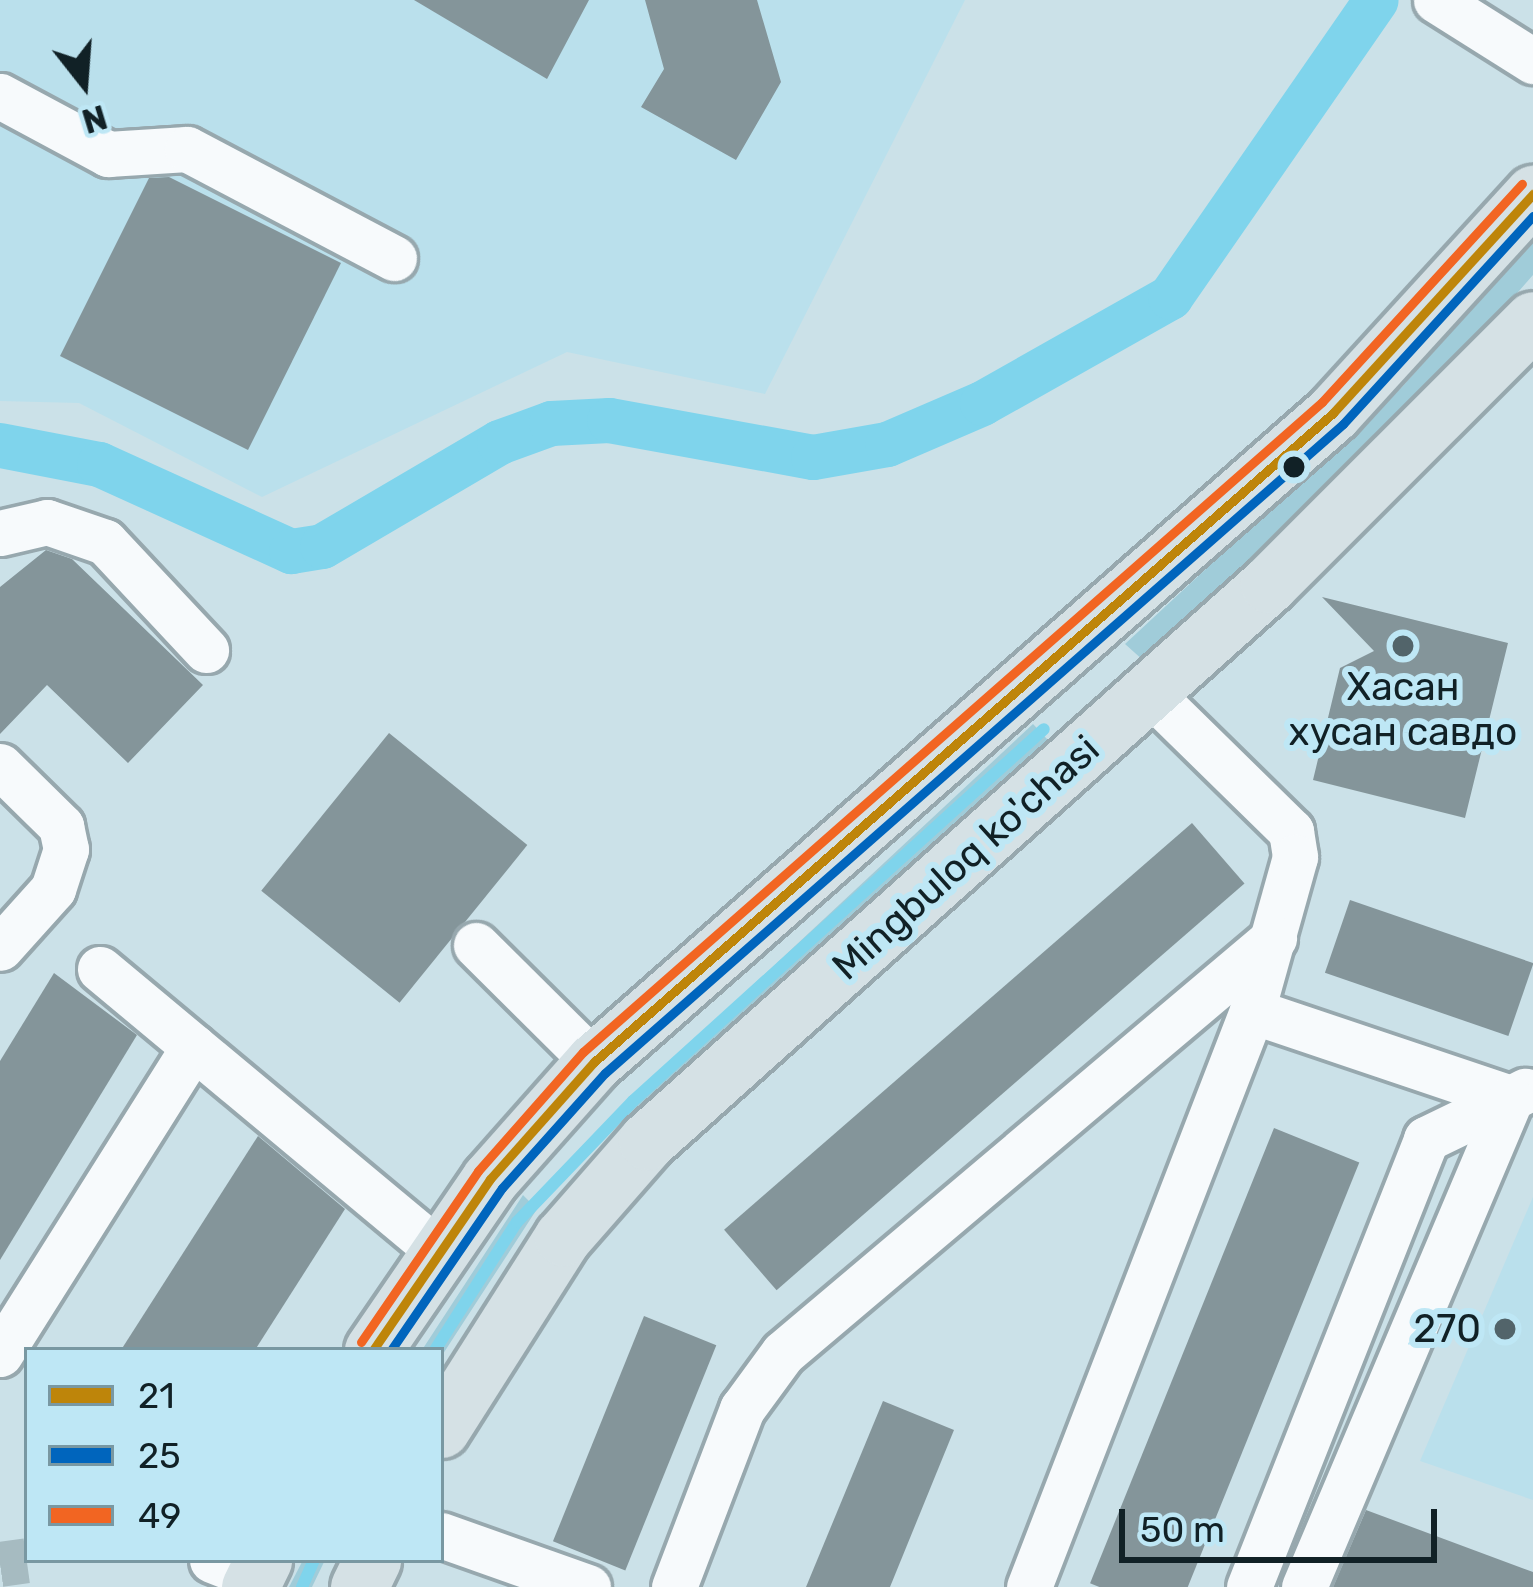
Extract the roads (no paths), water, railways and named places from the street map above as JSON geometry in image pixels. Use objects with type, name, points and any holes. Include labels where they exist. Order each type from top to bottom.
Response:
[{"type":"main road","points":[[376,1347],[438,1251],[594,1062],[1067,653],[1333,412],[1533,194]]},
{"type":"main road","name":"Mingbuloq ko'chasi","points":[[444,1424],[563,1238],[647,1141],[1138,703],[1371,486],[1533,320]]},
{"type":"main road","points":[[1067,653],[1138,703]]},
{"type":"lane","points":[[1454,12],[1533,61]]},
{"type":"lane","points":[[0,96],[108,154],[187,149],[394,258]]},
{"type":"lane","points":[[0,533],[46,522],[105,542],[206,650]]},
{"type":"lane","points":[[1029,1587],[1252,1011],[1295,857],[1292,831],[1138,703]]},
{"type":"lane","points":[[0,766],[61,826],[66,849],[52,890],[0,948]]},
{"type":"lane","points":[[674,1587],[742,1409],[783,1353],[1274,938]]},
{"type":"lane","points":[[476,945],[594,1062]]},
{"type":"lane","points":[[100,969],[438,1251]]},
{"type":"lane","points":[[1252,1011],[1522,1093]]},
{"type":"lane","points":[[0,1354],[194,1047]]},
{"type":"lane","points":[[1249,1587],[1426,1139],[1522,1093]]},
{"type":"lane","points":[[1304,1587],[1522,1093]]},
{"type":"lane","points":[[444,1536],[588,1587]]},
{"type":"waterway","points":[[0,445],[99,464],[291,551],[322,546],[499,442],[551,423],[609,420],[813,457],[887,444],[982,403],[1170,297],[1376,0]]},
{"type":"waterway","points":[[437,1347],[517,1222],[633,1101],[1044,729]]},
{"type":"waterway","points":[[302,1587],[313,1563]]},
{"type":"tunnel","points":[[0,1564],[24,1560]]},
{"type":"place","name":"Хасан хусан савдо","points":[[1403,646]]},
{"type":"place","name":"270","points":[[1505,1329]]}]
